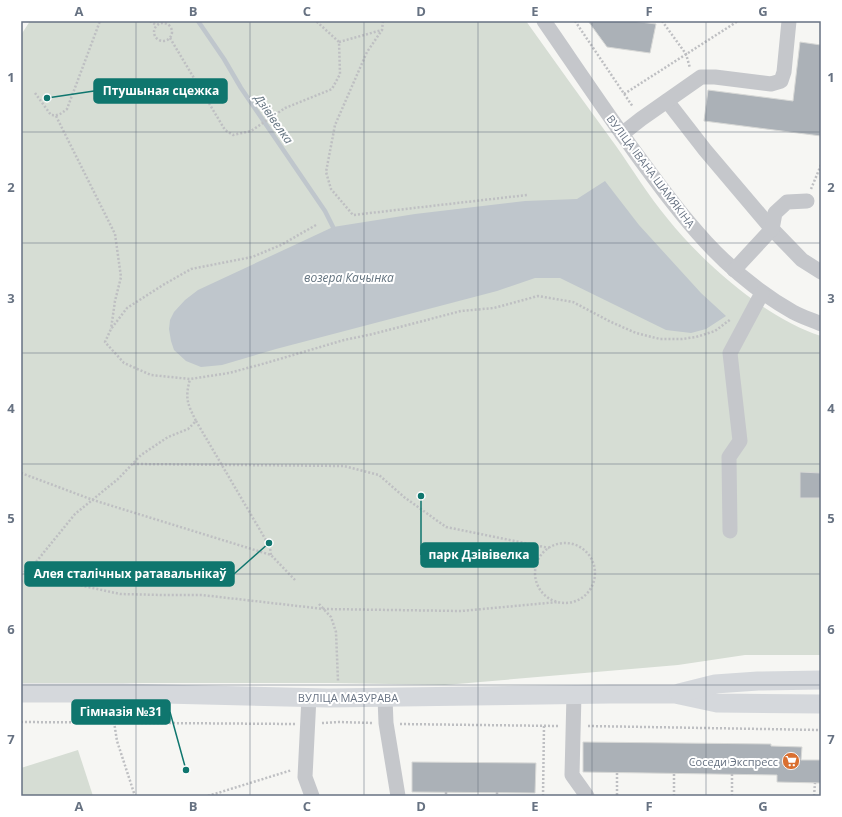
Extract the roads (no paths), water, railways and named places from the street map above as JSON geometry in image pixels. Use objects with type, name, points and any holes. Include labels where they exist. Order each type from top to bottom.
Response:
[{"type":"main road","name":"ВУЛІЦА МАЗУРАВА","points":[[676,694],[715,684],[758,681],[821,680]]},
{"type":"main road","name":"ВУЛІЦА МАЗУРАВА","points":[[21,693],[122,693],[339,698],[574,694],[676,694],[717,703],[821,704]]},
{"type":"street","name":"ВУЛІЦА ІВАНА ШАМЯКІНА","points":[[544,21],[676,209],[710,248],[762,293],[795,313],[821,324]]},
{"type":"street","points":[[622,134],[701,77],[715,77],[771,84],[781,81],[784,72],[789,21]]},
{"type":"street","points":[[667,101],[705,150],[772,229],[802,260],[821,272]]},
{"type":"street","points":[[734,270],[772,229],[775,212],[786,202],[807,201]]},
{"type":"street","points":[[730,531],[729,457],[740,441],[730,353],[762,293]]},
{"type":"street","points":[[574,694],[572,775],[587,796]]},
{"type":"street","points":[[309,697],[305,777],[312,796]]},
{"type":"street","points":[[385,698],[386,724],[398,796]]},
{"type":"water","name":"возера Качынка","points":[[605,181],[639,225],[701,293],[726,316],[706,329],[691,333],[666,330],[560,278],[535,278],[497,291],[276,349],[222,365],[201,367],[186,361],[174,350],[169,329],[170,320],[174,312],[185,300],[198,290],[333,227],[415,214],[525,201],[577,199]]},
{"type":"waterway","name":"Дзівівелка","points":[[198,21],[224,59],[241,88],[325,211],[333,227]]},
{"type":"place","name":"Птушыная сцежка","points":[[47,98]]},
{"type":"place","name":"парк Дзівівелка","points":[[421,496]]},
{"type":"place","name":"Алея сталічных ратавальнікаў","points":[[269,543]]},
{"type":"place","name":"Соседи Экспресс","points":[[791,761]]},
{"type":"place","name":"Гімназія №31","points":[[186,770]]}]
